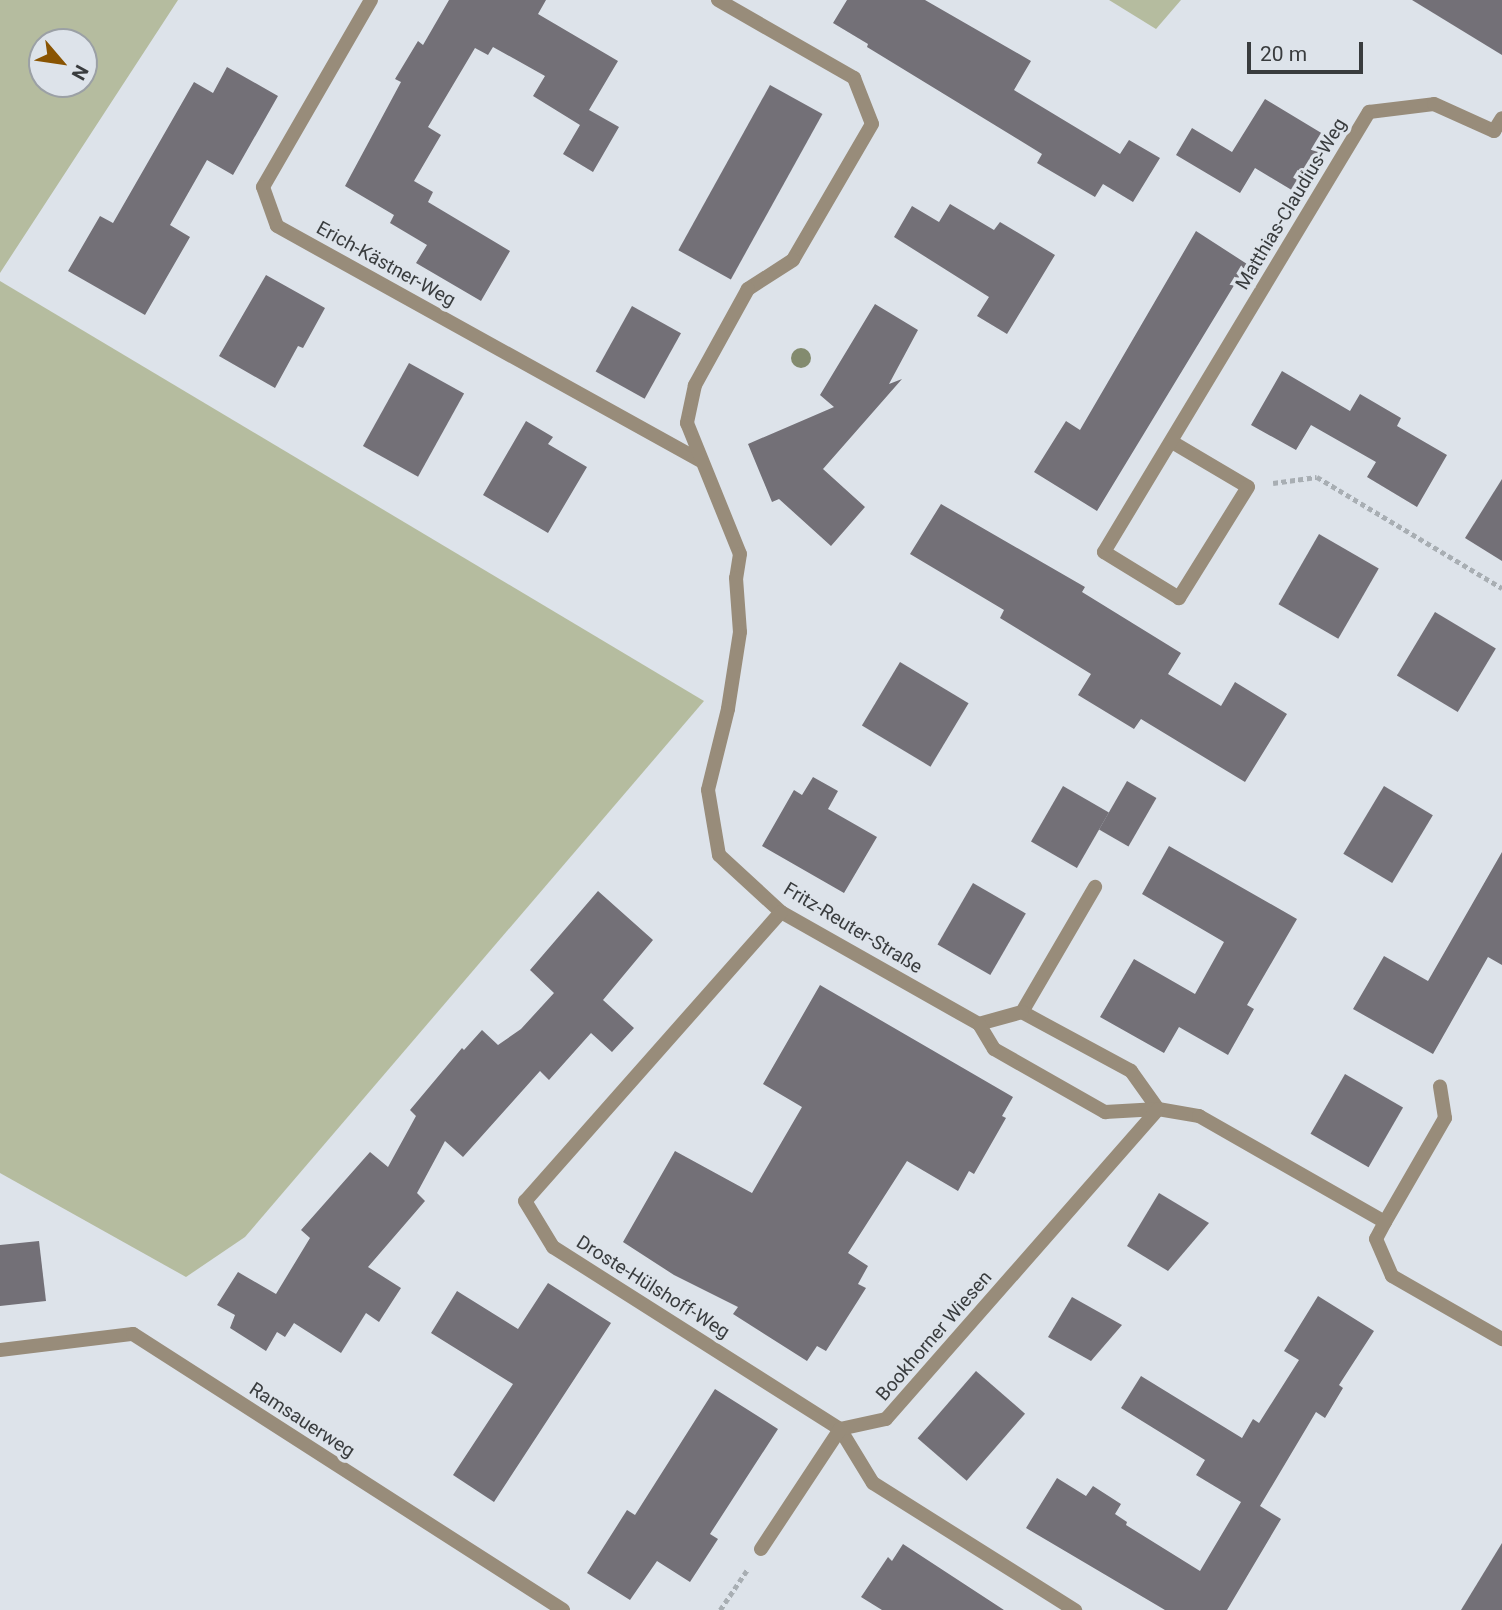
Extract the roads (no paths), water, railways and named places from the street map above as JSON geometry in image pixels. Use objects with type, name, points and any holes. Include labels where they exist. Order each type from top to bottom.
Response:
[{"type":"street","name":"Erich-Kästner-Weg","points":[[371,0],[263,187],[277,226],[700,460]]},
{"type":"street","name":"Fritz-Reuter-Straße","points":[[718,0],[854,78],[872,124],[793,260],[748,289],[695,385],[687,423],[740,554],[736,578],[740,632],[728,709],[708,790],[719,855],[781,912],[979,1024],[994,1049],[1105,1112],[1158,1109],[1199,1116],[1385,1222]]},
{"type":"street","name":"Matthias-Claudius-Weg","points":[[1172,442],[1248,487],[1179,598],[1104,552],[1369,112],[1434,104],[1494,131],[1502,118]]},
{"type":"street","points":[[1022,1012],[1095,887]]},
{"type":"street","name":"Droste-Hülshoff-Weg","points":[[781,912],[525,1201],[553,1247],[840,1429]]},
{"type":"street","points":[[979,1024],[1022,1012],[1131,1071],[1158,1109]]},
{"type":"street","points":[[1440,1086],[1445,1118],[1376,1239],[1392,1276],[1502,1339]]},
{"type":"street","name":"Bookhorner Wiesen","points":[[840,1429],[886,1419],[1158,1109]]},
{"type":"street","name":"Ramsauerweg","points":[[0,1350],[133,1335],[564,1610]]},
{"type":"street","points":[[761,1549],[840,1429],[873,1483],[1075,1610]]}]
